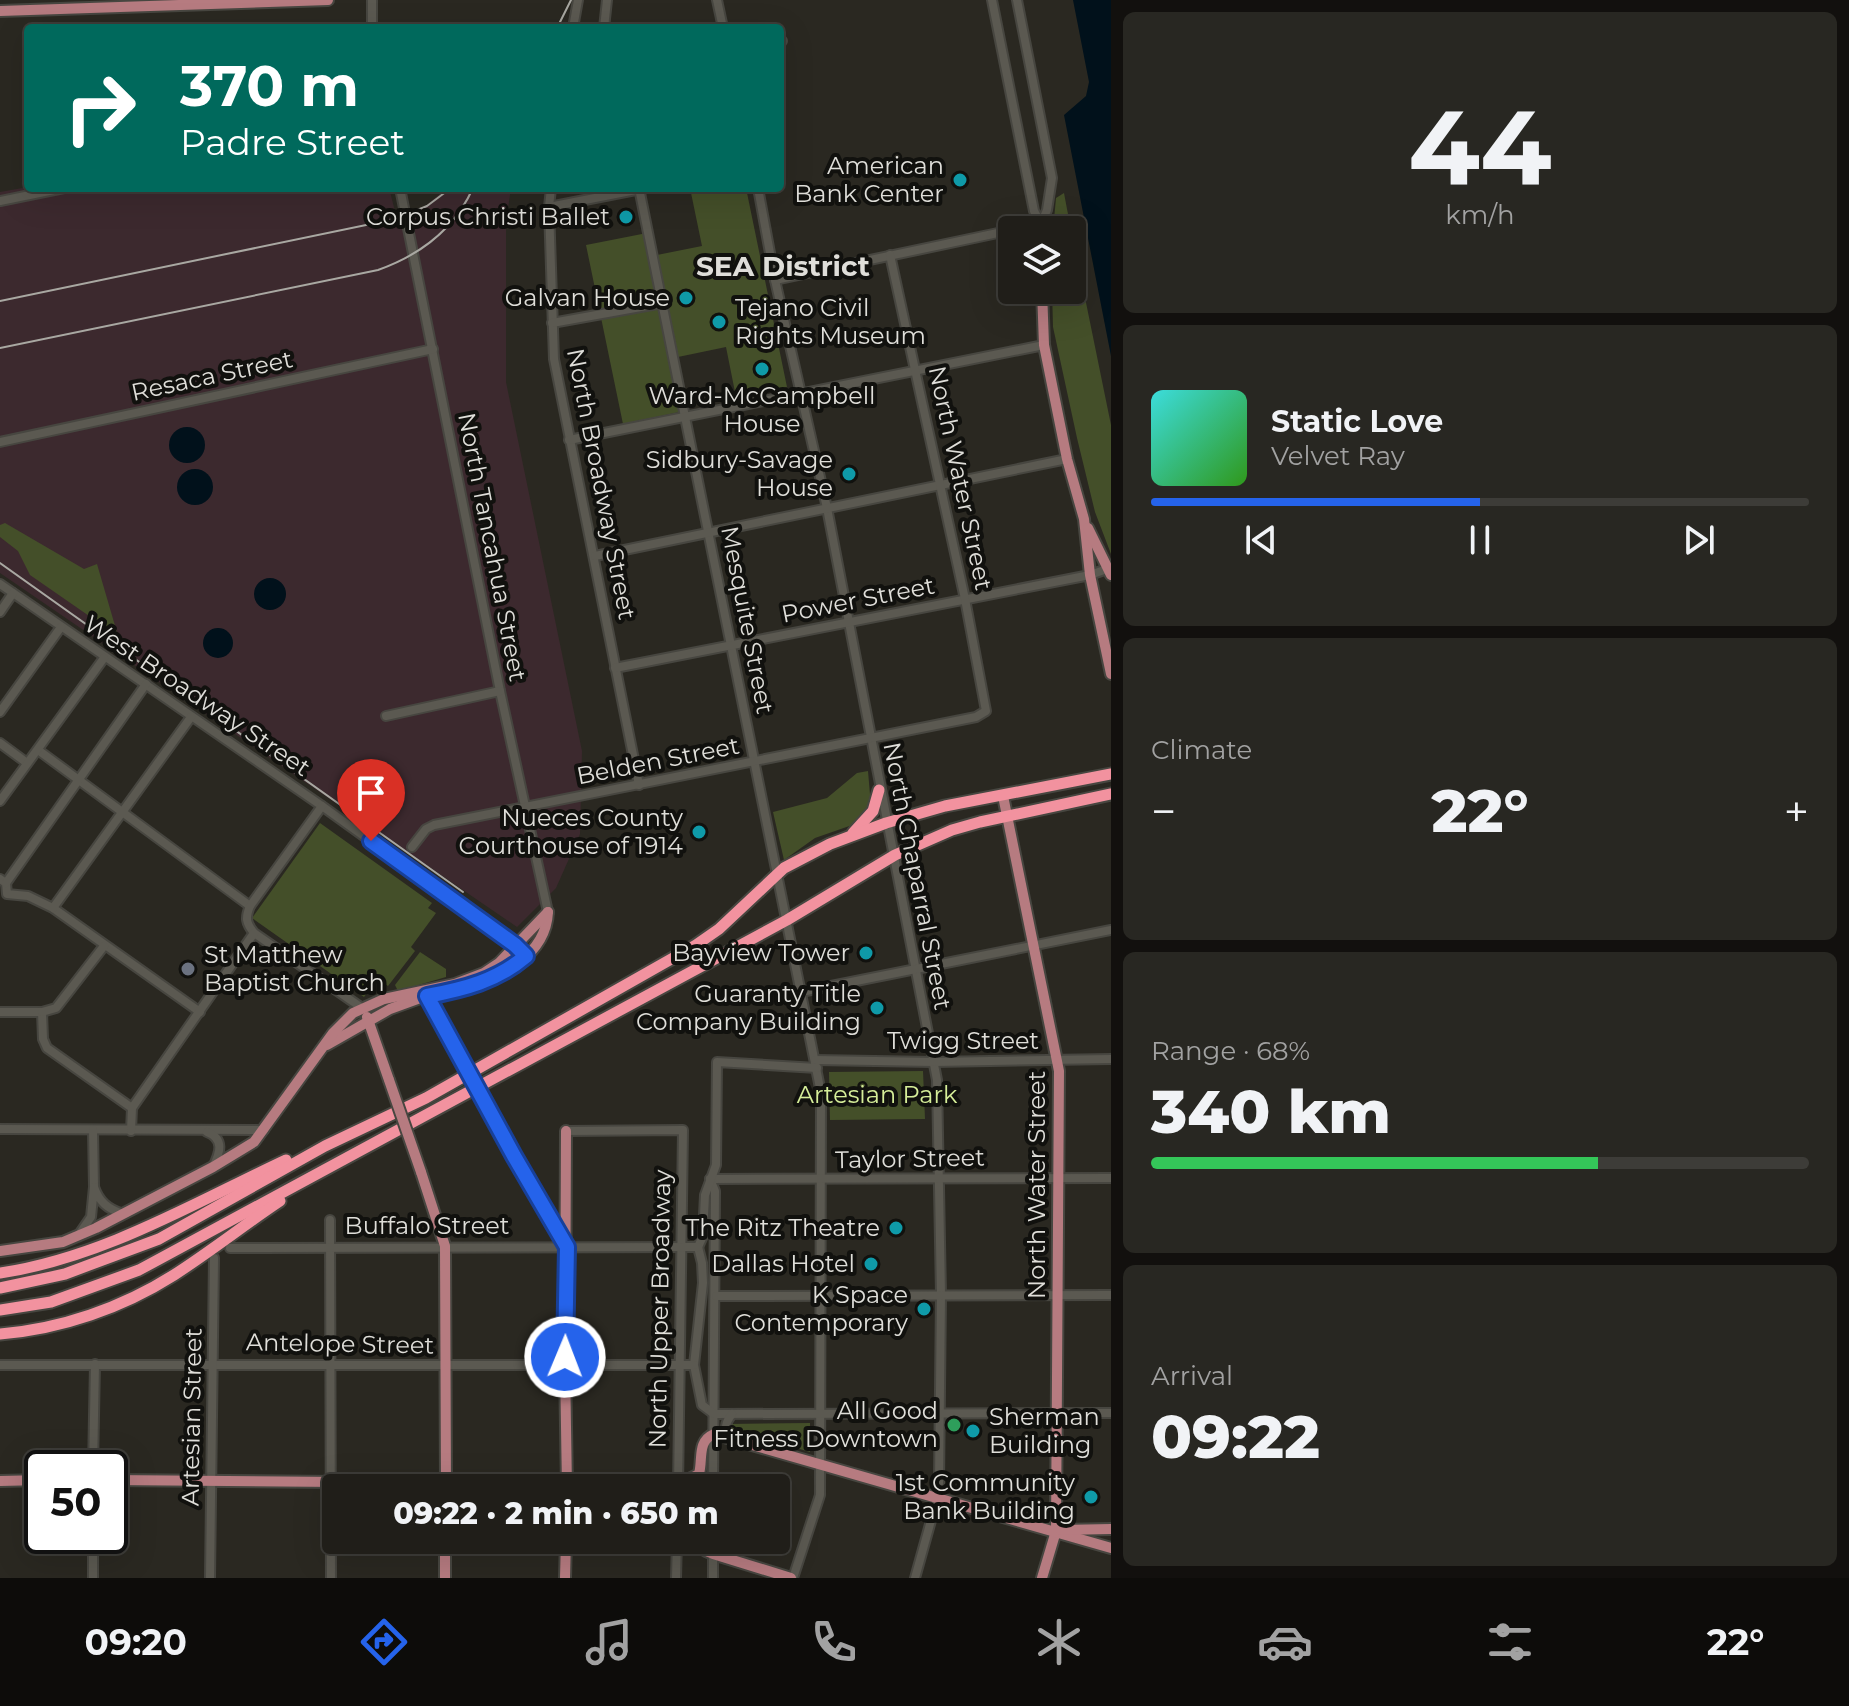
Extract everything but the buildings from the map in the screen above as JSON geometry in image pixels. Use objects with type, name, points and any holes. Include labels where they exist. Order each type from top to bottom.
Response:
[{"type":"highway","points":[[0,1288],[65,1274],[159,1239],[325,1146],[426,1098],[696,945],[719,929],[780,873],[850,836],[945,806],[1111,774]]},
{"type":"highway","points":[[850,836],[873,811],[879,790]]},
{"type":"highway","points":[[0,1310],[51,1302],[139,1270],[787,920],[895,855],[952,830],[1111,795]]},
{"type":"highway","points":[[0,1273],[28,1269],[99,1247],[289,1159],[325,1146]]},
{"type":"highway","points":[[0,1334],[37,1330],[134,1298],[197,1260],[264,1211],[344,1160]]},
{"type":"main road","points":[[0,11],[328,0]]},
{"type":"main road","points":[[1043,304],[1044,345],[1067,459],[1084,519],[1109,572]]},
{"type":"main road","points":[[1084,519],[1090,575],[1111,674]]},
{"type":"main road","name":"North Water Street","points":[[1003,796],[1057,1060],[1056,1531],[1042,1578]]},
{"type":"main road","points":[[322,1048],[390,1009],[484,973],[548,912]]},
{"type":"main road","points":[[0,1251],[50,1245],[78,1236],[213,1167],[254,1142],[343,1022],[362,1008],[384,999],[426,994],[504,973],[526,956],[544,936],[548,912]]},
{"type":"main road","points":[[426,994],[567,1247]]},
{"type":"main road","points":[[362,1008],[369,1020],[445,1246],[446,1474]]},
{"type":"main road","points":[[566,1131],[568,1474]]},
{"type":"main road","points":[[699,1474],[702,1446],[706,1437],[714,1434],[1111,1548]]},
{"type":"main road","points":[[0,1481],[24,1480]]},
{"type":"main road","points":[[128,1480],[322,1481]]},
{"type":"main road","points":[[1056,1531],[1111,1529]]},
{"type":"main road","points":[[445,1554],[445,1578]]},
{"type":"main road","points":[[565,1578],[566,1554]]},
{"type":"main road","points":[[713,1554],[792,1578]]},
{"type":"street","points":[[372,0],[372,24]]},
{"type":"street","points":[[574,24],[578,0]]},
{"type":"street","points":[[604,24],[607,0]]},
{"type":"street","points":[[717,0],[722,24]]},
{"type":"street","points":[[992,0],[1036,216]]},
{"type":"street","points":[[1017,0],[1052,178],[1045,216]]},
{"type":"street","points":[[0,201],[44,192]]},
{"type":"street","name":"North Tancahua Street","points":[[401,192],[500,691],[548,912]]},
{"type":"street","name":"North Broadway Street","points":[[551,192],[554,359],[639,785]]},
{"type":"street","points":[[549,207],[622,192]]},
{"type":"street","name":"Mesquite Street","points":[[642,192],[731,646],[780,873],[821,1093],[820,1495],[792,1578]]},
{"type":"street","name":"North Chaparral Street","points":[[759,192],[799,393],[827,508],[937,1080],[941,1295],[937,1499],[915,1578]]},
{"type":"street","points":[[775,280],[998,233]]},
{"type":"street","name":"North Water Street","points":[[890,255],[965,599],[986,711]]},
{"type":"street","points":[[552,323],[663,303]]},
{"type":"street","points":[[569,440],[1044,345]]},
{"type":"street","name":"Resaca Street","points":[[0,442],[433,349]]},
{"type":"street","points":[[595,556],[1067,459]]},
{"type":"street","name":"Power Street","points":[[615,668],[1109,572]]},
{"type":"street","name":"West Broadway Street","points":[[0,584],[322,806],[526,956]]},
{"type":"street","points":[[0,612],[13,593]]},
{"type":"street","points":[[0,712],[61,627]]},
{"type":"street","points":[[0,801],[104,658]]},
{"type":"street","points":[[146,684],[3,881],[3,894],[28,896],[53,908],[200,1012]]},
{"type":"street","points":[[386,716],[500,691]]},
{"type":"street","name":"Belden Street","points":[[412,847],[426,829],[434,825],[976,717],[986,711]]},
{"type":"street","points":[[53,908],[191,717]]},
{"type":"street","points":[[0,743],[27,763]]},
{"type":"street","points":[[38,750],[250,906]]},
{"type":"street","points":[[322,806],[250,906],[247,924],[254,933],[362,1008]]},
{"type":"street","points":[[801,992],[1111,930]]},
{"type":"street","points":[[131,1131],[132,1108],[254,933]]},
{"type":"street","points":[[0,1012],[42,1012],[56,1008],[104,946]]},
{"type":"street","points":[[42,1012],[43,1039],[47,1048],[132,1108]]},
{"type":"street","name":"Twigg Street","points":[[710,1179],[716,1165],[717,1062],[816,1064],[1111,1059]]},
{"type":"street","points":[[0,1129],[264,1130]]},
{"type":"street","points":[[78,1236],[91,1217],[93,1130]]},
{"type":"street","name":"North Upper Broadway","points":[[566,1131],[683,1130],[680,1474]]},
{"type":"street","points":[[203,1131],[213,1134],[219,1141],[221,1149],[213,1167]]},
{"type":"street","name":"Taylor Street","points":[[710,1179],[1111,1178]]},
{"type":"street","points":[[710,1179],[705,1195],[703,1236],[698,1247],[703,1283],[694,1365],[702,1405],[714,1414],[1111,1413]]},
{"type":"street","points":[[710,1179],[715,1191],[713,1474]]},
{"type":"street","points":[[94,1187],[106,1206],[123,1214]]},
{"type":"street","points":[[329,1474],[330,1220]]},
{"type":"street","name":"Buffalo Street","points":[[230,1248],[698,1247]]},
{"type":"street","name":"Artesian Street","points":[[210,1578],[214,1258]]},
{"type":"street","points":[[716,1296],[1111,1295]]},
{"type":"street","points":[[93,1450],[95,1364]]},
{"type":"street","name":"Antelope Street","points":[[0,1365],[694,1365]]},
{"type":"street","points":[[730,1438],[725,1429],[732,1414]]},
{"type":"street","points":[[93,1554],[93,1578]]},
{"type":"street","points":[[331,1554],[331,1578]]},
{"type":"street","points":[[676,1578],[677,1554]]},
{"type":"street","points":[[713,1554],[713,1578]]},
{"type":"shaded area","points":[[24,188],[24,192],[390,192],[396,215],[424,207],[442,192],[510,192],[506,222],[506,382],[582,751],[580,834],[556,888],[517,927],[0,573],[0,192]]},
{"type":"green space","points":[[691,192],[747,192],[787,387],[736,397],[726,347],[678,357],[689,410],[623,424],[586,245],[647,233],[652,256],[702,246]]},
{"type":"green space","points":[[1064,193],[1068,216],[1054,216],[1056,198]]},
{"type":"green space","points":[[1086,303],[1111,425],[1111,554],[1095,512],[1053,327],[1052,304]]},
{"type":"green space","points":[[5,523],[84,569],[97,564],[118,636],[30,575],[18,551],[0,537],[0,525]]},
{"type":"green space","points":[[868,771],[871,806],[858,823],[815,838],[784,860],[773,812],[827,798],[857,773]]},
{"type":"green space","points":[[320,823],[432,903],[428,908],[436,913],[411,947],[415,951],[388,986],[378,979],[364,997],[252,918]]},
{"type":"green space","points":[[420,952],[446,969],[446,977],[398,991],[395,985]]},
{"type":"green space","name":"Artesian Park","points":[[923,1071],[925,1119],[830,1120],[829,1072]]},
{"type":"green space","points":[[810,1423],[810,1452],[728,1428],[728,1424]]},
{"type":"water","points":[[1073,0],[1111,0],[1111,356],[1064,115],[1086,96],[1089,82]]},
{"type":"water","points":[[187,427],[200,432],[205,445],[200,458],[187,463],[174,458],[169,445],[174,432]]},
{"type":"water","points":[[195,469],[208,474],[213,487],[208,500],[195,505],[182,500],[177,487],[182,474]]},
{"type":"water","points":[[270,578],[281,583],[286,594],[281,605],[270,610],[259,605],[254,594],[259,583]]},
{"type":"water","points":[[218,628],[228,633],[233,643],[228,653],[218,658],[208,653],[203,643],[208,633]]},
{"type":"railway","points":[[559,24],[571,0]]},
{"type":"railway","points":[[0,301],[395,219],[427,206],[446,192]]},
{"type":"railway","points":[[0,348],[378,270],[408,257],[434,239],[456,216],[471,192]]},
{"type":"railway","points":[[0,563],[463,892]]},
{"type":"place","name":"American Bank Center","points":[[960,180]]},
{"type":"place","name":"Corpus Christi Ballet","points":[[626,217]]},
{"type":"place","name":"Galvan House","points":[[686,298]]},
{"type":"place","name":"Tejano Civil Rights Museum","points":[[719,322]]},
{"type":"place","name":"Ward-McCampbell House","points":[[762,369]]},
{"type":"place","name":"Sidbury-Savage House","points":[[849,474]]},
{"type":"place","name":"Nueces County Courthouse of 1914","points":[[699,832]]},
{"type":"place","name":"Bayview Tower","points":[[866,953]]},
{"type":"place","name":"St Matthew Baptist Church","points":[[188,969]]},
{"type":"place","name":"Guaranty Title Company Building","points":[[877,1008]]},
{"type":"place","name":"The Ritz Theatre","points":[[896,1228]]},
{"type":"place","name":"Dallas Hotel","points":[[871,1264]]},
{"type":"place","name":"K Space Contemporary","points":[[924,1309]]},
{"type":"place","name":"All Good Fitness Downtown","points":[[954,1425]]},
{"type":"place","name":"Sherman Building","points":[[973,1431]]},
{"type":"place","name":"1st Community Bank Building","points":[[1091,1497]]},
{"type":"district","name":"SEA District","points":[[783,266]]},
{"type":"route","points":[[371,841],[526,956],[504,973],[476,985],[427,996],[567,1247],[565,1357]]}]
